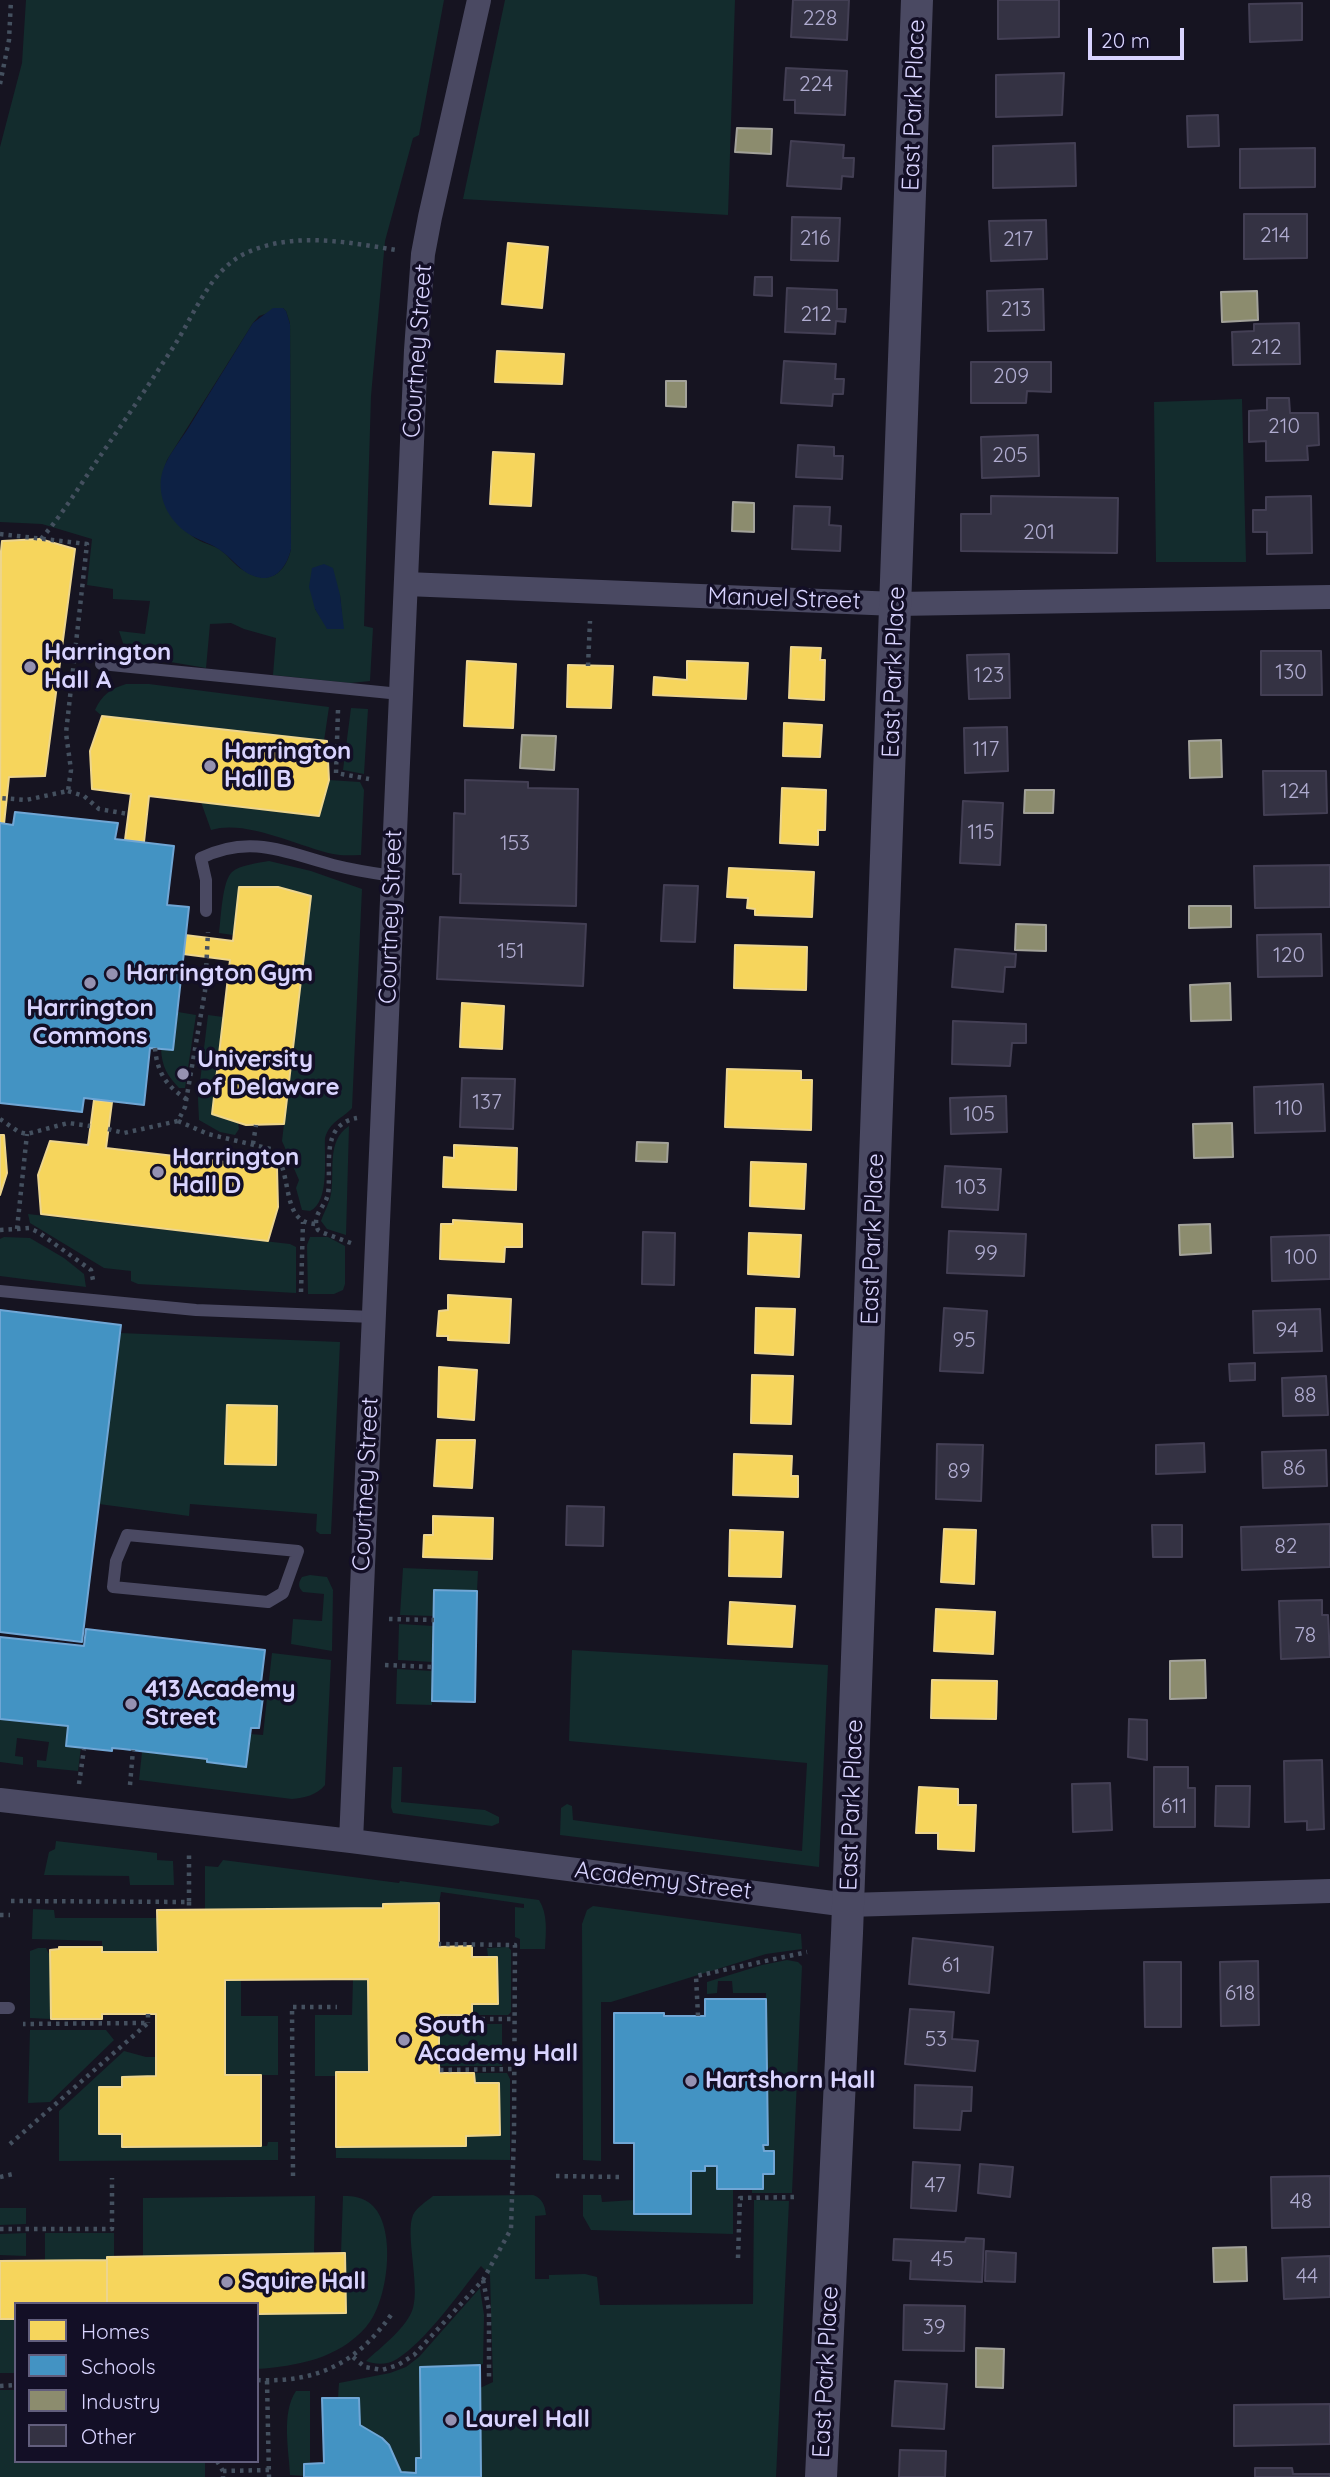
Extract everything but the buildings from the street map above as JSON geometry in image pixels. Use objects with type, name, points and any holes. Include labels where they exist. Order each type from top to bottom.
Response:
[{"type":"street","name":"Courtney Street","points":[[351,1841],[416,350],[423,254],[479,0]]},
{"type":"street","name":"East Park Place","points":[[821,2477],[848,1905],[917,0]]},
{"type":"street","name":"Manuel Street","points":[[406,584],[896,604],[1330,597]]},
{"type":"street","name":"Academy Street","points":[[0,1800],[351,1841],[848,1905],[1330,1891]]},
{"type":"lane","points":[[101,664],[400,694]]},
{"type":"lane","points":[[206,911],[206,880],[201,858],[234,846],[272,847],[355,871],[393,876]]},
{"type":"lane","points":[[0,1291],[196,1310],[373,1317]]},
{"type":"lane","points":[[127,1535],[298,1551],[283,1593],[268,1602],[113,1587],[117,1561],[127,1535]]},
{"type":"path","points":[[0,83],[9,40],[10,0]]},
{"type":"path","points":[[41,539],[175,345],[213,282],[228,264],[257,250],[283,243],[316,239],[423,254]]},
{"type":"path","points":[[0,534],[87,544],[65,733],[71,770],[68,791]]},
{"type":"path","points":[[588,666],[590,621]]},
{"type":"path","points":[[338,688],[336,773],[371,779],[397,773]]},
{"type":"path","points":[[0,798],[26,800],[68,791],[84,796],[99,809],[128,814]]},
{"type":"path","points":[[178,1121],[188,1100],[205,991],[208,940],[206,911]]},
{"type":"path","points":[[155,1048],[157,1067],[161,1075],[177,1093],[188,1100]]},
{"type":"path","points":[[339,1238],[321,1233],[316,1224],[318,1212],[328,1193],[328,1155],[333,1133],[337,1126],[347,1120],[382,1115]]},
{"type":"path","points":[[0,1119],[19,1132],[27,1134],[68,1122],[90,1126]]},
{"type":"path","points":[[108,1129],[124,1133],[178,1121],[208,1134],[271,1149],[285,1168],[293,1212],[303,1222],[316,1224]]},
{"type":"path","points":[[253,1144],[256,1125]]},
{"type":"path","points":[[17,1229],[27,1134]]},
{"type":"path","points":[[301,1284],[303,1222]]},
{"type":"path","points":[[0,1230],[29,1227],[91,1270],[92,1301]]},
{"type":"path","points":[[360,1619],[434,1620]]},
{"type":"path","points":[[358,1664],[433,1667]]},
{"type":"path","points":[[130,1785],[133,1750]]},
{"type":"path","points":[[189,1851],[189,1909]]},
{"type":"path","points":[[11,1901],[189,1902]]},
{"type":"path","points":[[0,1915],[10,1915]]},
{"type":"path","points":[[353,2357],[365,2367],[382,2370],[398,2365],[414,2355],[483,2280],[511,2229],[515,1945],[439,1944]]},
{"type":"path","points":[[698,2016],[696,1976],[807,1952]]},
{"type":"path","points":[[293,2176],[292,2007],[337,2007]]},
{"type":"path","points":[[10,2144],[148,2023],[148,2014]]},
{"type":"path","points":[[439,2019],[514,2019]]},
{"type":"path","points":[[21,2024],[148,2023]]},
{"type":"path","points":[[440,2070],[514,2069]]},
{"type":"path","points":[[0,2177],[13,2174]]},
{"type":"path","points":[[556,2176],[621,2177]]},
{"type":"path","points":[[0,2229],[112,2228],[112,2178]]},
{"type":"path","points":[[738,2258],[740,2198],[795,2197]]},
{"type":"path","points":[[483,2280],[489,2310],[489,2381]]},
{"type":"path","points":[[259,2380],[293,2380],[334,2368],[353,2357],[380,2331],[393,2312]]},
{"type":"path","points":[[267,2381],[269,2477]]},
{"type":"path","points":[[223,2474],[269,2470]]},
{"type":"green space","points":[[26,0],[444,0],[419,135],[413,138],[385,241],[371,396],[364,626],[373,628],[370,681],[350,683],[273,675],[276,638],[231,623],[210,624],[206,668],[135,656],[125,649],[119,631],[145,634],[150,601],[113,599],[113,589],[87,585],[92,539],[42,524],[0,522],[0,147],[22,63]],"holes":[[[283,308],[290,324],[291,549],[280,571],[268,577],[260,577],[243,570],[219,549],[190,534],[162,476],[167,460],[253,323],[259,316]],[[340,595],[343,629],[325,623],[315,609]]]},
{"type":"green space","points":[[505,0],[735,0],[728,215],[463,199]]},
{"type":"green space","points":[[1242,399],[1246,562],[1156,562],[1154,402]]},
{"type":"green space","points":[[126,684],[149,684],[329,707],[324,741],[102,716],[95,710],[107,693]]},
{"type":"green space","points":[[351,708],[368,709],[364,774],[343,770]]},
{"type":"green space","points":[[329,780],[360,782],[364,790],[361,855],[333,854],[240,828],[211,830],[201,802],[318,816]]},
{"type":"green space","points":[[269,861],[311,871],[362,889],[352,1108],[327,1132],[323,1189],[321,1198],[310,1211],[302,1210],[296,1188],[299,1180],[282,1141],[311,897],[278,887],[239,887],[233,935],[219,933],[224,892],[232,872]]},
{"type":"green space","points":[[178,1012],[196,1015],[185,1088],[179,1088],[171,1079],[164,1066],[161,1049],[173,1050]]},
{"type":"green space","points":[[208,1015],[223,1017],[212,1114],[238,1123],[239,1129],[235,1135],[220,1132],[199,1120],[198,1099]]},
{"type":"green space","points":[[349,1126],[346,1235],[327,1229],[321,1221],[331,1194],[334,1148],[342,1132]]},
{"type":"green space","points":[[28,1214],[290,1244],[296,1247],[296,1293],[138,1284],[131,1281],[131,1271],[104,1268],[30,1223]]},
{"type":"green space","points":[[310,1237],[328,1237],[345,1246],[343,1290],[334,1294],[308,1294],[307,1245]]},
{"type":"green space","points":[[30,1238],[64,1258],[84,1274],[86,1287],[0,1276],[0,1239]]},
{"type":"green space","points":[[120,1333],[340,1342],[331,1534],[320,1534],[316,1531],[317,1514],[190,1504],[189,1516],[99,1504]]},
{"type":"green space","points":[[403,1568],[478,1571],[477,1591],[435,1590],[434,1616],[400,1615]]},
{"type":"green space","points":[[302,1577],[327,1577],[333,1590],[332,1651],[291,1644],[293,1619],[322,1621],[324,1594],[303,1592],[299,1587]]},
{"type":"green space","points":[[399,1624],[434,1626],[433,1662],[398,1660]]},
{"type":"green space","points":[[572,1650],[828,1665],[819,1867],[560,1835],[561,1808],[567,1804],[572,1806],[573,1820],[802,1851],[807,1763],[569,1741]]},
{"type":"green space","points":[[272,1653],[331,1660],[325,1785],[322,1788],[310,1795],[292,1799],[139,1780],[142,1752],[207,1759],[207,1763],[246,1767],[250,1734],[263,1735]]},
{"type":"green space","points":[[397,1669],[433,1671],[432,1705],[396,1704]]},
{"type":"green space","points":[[0,1719],[68,1726],[81,1747],[78,1771],[37,1767],[37,1760],[46,1761],[49,1742],[17,1738],[15,1756],[23,1757],[23,1765],[0,1762]]},
{"type":"green space","points":[[393,1767],[402,1767],[401,1802],[485,1810],[499,1817],[499,1823],[492,1826],[393,1813]]},
{"type":"green space","points":[[56,1841],[157,1853],[157,1860],[173,1861],[174,1885],[130,1885],[129,1876],[44,1875],[49,1852],[55,1849]]},
{"type":"green space","points":[[223,1860],[539,1900],[545,1917],[545,1949],[520,1949],[520,1939],[515,1937],[515,1907],[524,1908],[524,1904],[441,1892],[439,1903],[383,1904],[383,1908],[205,1909],[205,1866],[218,1867]]},
{"type":"green space","points":[[593,1906],[801,1934],[802,1949],[766,1954],[611,2002],[601,2002],[601,2161],[583,2160],[582,1924],[587,1910]]},
{"type":"green space","points":[[33,1909],[54,1910],[55,1918],[157,1918],[158,1952],[102,1952],[102,1941],[32,1939]]},
{"type":"green space","points":[[508,1947],[511,1950],[511,2012],[508,2015],[472,2015],[472,2004],[498,2003],[497,1957],[488,1957],[487,1948]]},
{"type":"green space","points":[[46,1948],[50,1956],[51,2019],[30,2018],[30,1951]]},
{"type":"green space","points":[[787,1960],[798,1962],[802,1966],[792,2193],[752,2193],[752,2189],[763,2188],[763,2174],[774,2174],[774,2152],[764,2151],[763,2145],[768,2144],[766,1993],[733,1993],[732,1981],[718,1981],[717,1993],[707,1994],[707,1982]]},
{"type":"green space","points":[[353,1979],[368,1979],[369,2072],[336,2072],[336,2076],[315,2076],[315,2015],[352,2015]]},
{"type":"green space","points":[[225,1980],[241,1980],[241,2016],[278,2016],[278,2075],[225,2075]]},
{"type":"green space","points":[[439,2024],[502,2024],[502,2066],[439,2066]]},
{"type":"green space","points":[[30,2030],[106,2030],[114,2040],[50,2102],[28,2103]]},
{"type":"green space","points":[[124,2051],[156,2057],[156,2076],[122,2077],[122,2087],[100,2088],[100,2134],[122,2134],[123,2147],[267,2146],[268,2142],[278,2142],[278,2160],[59,2161],[59,2111]]},
{"type":"green space","points":[[474,2073],[507,2073],[510,2079],[510,2160],[336,2158],[336,2147],[465,2146],[466,2136],[499,2135],[499,2083],[475,2083]]},
{"type":"green space","points":[[705,2166],[717,2166],[733,2189],[733,2234],[591,2230],[583,2216],[583,2195],[601,2195],[602,2202],[634,2200],[634,2214],[691,2214],[691,2171],[705,2171]]},
{"type":"green space","points":[[533,2195],[542,2202],[546,2215],[535,2216],[535,2279],[549,2279],[549,2275],[585,2274],[597,2277],[600,2305],[753,2304],[754,2200],[789,2201],[776,2477],[481,2477],[480,2388],[493,2382],[490,2275],[481,2266],[442,2316],[408,2351],[389,2362],[378,2364],[366,2361],[399,2330],[413,2308],[415,2286],[411,2224],[413,2215],[420,2207],[433,2196]]},
{"type":"green space","points":[[315,2196],[314,2254],[143,2256],[143,2198]]},
{"type":"green space","points":[[343,2196],[359,2198],[373,2206],[385,2232],[387,2267],[374,2316],[355,2338],[330,2354],[302,2363],[259,2369],[259,2314],[346,2313],[345,2253],[341,2253]]},
{"type":"green space","points":[[0,2208],[26,2208],[26,2224],[0,2225]]},
{"type":"green space","points":[[26,2233],[26,2256],[0,2255],[0,2234]]},
{"type":"green space","points":[[45,2233],[114,2233],[114,2256],[108,2257],[107,2260],[45,2261]]},
{"type":"green space","points":[[480,2288],[484,2315],[483,2364],[421,2458],[416,2473],[401,2472],[395,2456],[386,2444],[360,2425],[359,2398],[338,2398],[339,2383],[390,2373],[406,2367],[419,2357]]},
{"type":"green space","points":[[0,2319],[14,2319],[14,2373],[0,2373]]},
{"type":"green space","points":[[0,2390],[14,2390],[14,2463],[205,2463],[205,2477],[0,2477]]},
{"type":"green space","points":[[296,2391],[310,2391],[310,2464],[304,2464],[304,2476],[290,2475],[287,2421],[291,2400]]},
{"type":"water","points":[[273,308],[283,308],[290,324],[291,549],[280,571],[268,578],[261,578],[244,571],[220,550],[192,536],[178,525],[164,503],[161,478],[169,458],[253,323]]},
{"type":"water","points":[[324,564],[333,568],[344,629],[327,629],[315,609],[309,587],[312,568]]},
{"type":"place","name":"Harrington Hall A","points":[[30,667]]},
{"type":"place","name":"Harrington Hall B","points":[[210,766]]},
{"type":"place","name":"Harrington Gym","points":[[112,974]]},
{"type":"place","name":"Harrington Commons","points":[[90,983]]},
{"type":"place","name":"University of Delaware","points":[[183,1074]]},
{"type":"place","name":"Harrington Hall D","points":[[158,1172]]},
{"type":"place","name":"413 Academy Street","points":[[131,1704]]},
{"type":"place","name":"South Academy Hall","points":[[404,2040]]},
{"type":"place","name":"Hartshorn Hall","points":[[691,2081]]},
{"type":"place","name":"Squire Hall","points":[[227,2282]]},
{"type":"place","name":"Laurel Hall","points":[[451,2420]]}]
